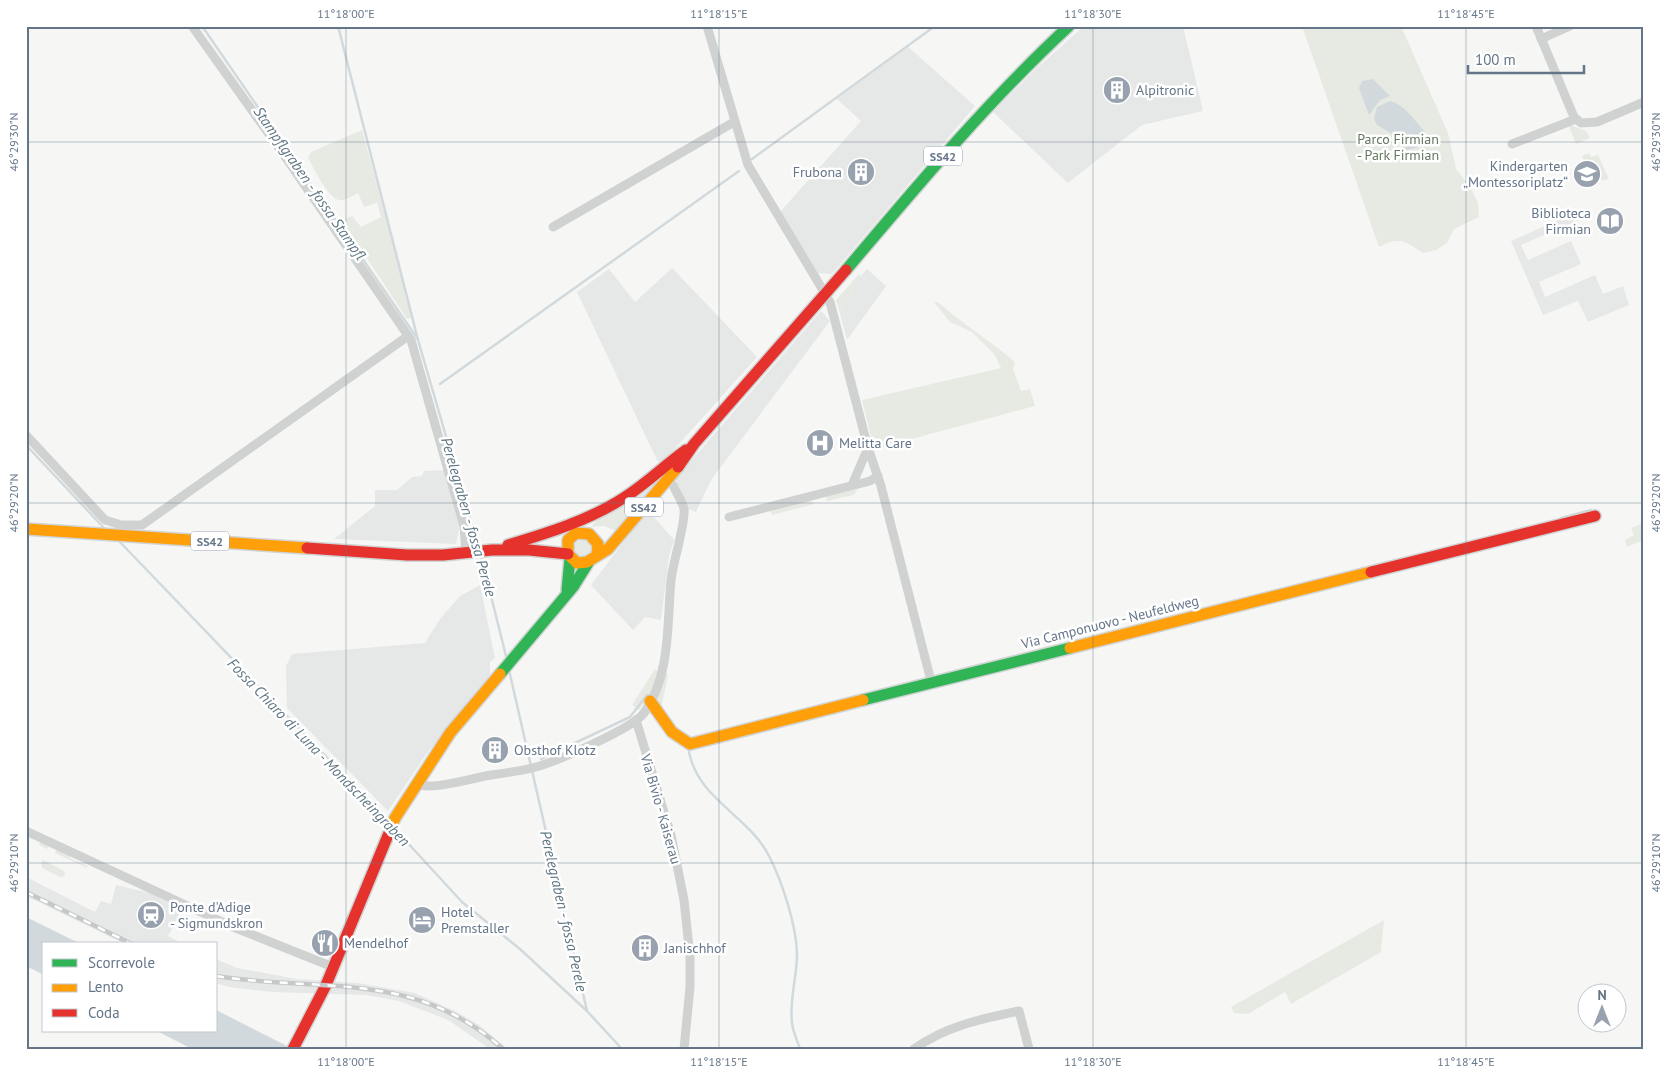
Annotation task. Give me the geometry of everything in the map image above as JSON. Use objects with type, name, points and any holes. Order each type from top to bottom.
[{"type":"main road","name":"SS42","points":[[494,549],[546,550],[569,556],[577,563],[592,559],[608,549],[671,478],[694,444],[826,294],[935,165],[1022,69],[1069,26]]},
{"type":"main road","name":"SS42","points":[[26,529],[407,555],[470,553],[537,541],[568,540],[576,533],[583,532],[607,508],[645,482],[694,444]]},
{"type":"main road","name":"SS42","points":[[494,549],[544,534],[607,508]]},
{"type":"main road","name":"Via Camponuovo - Neufeldweg","points":[[650,702],[674,734],[682,742],[690,744],[930,679],[1595,516]]},
{"type":"main road","points":[[293,1049],[333,967],[394,818],[450,733],[564,598],[592,559],[597,541],[589,534],[583,532]]},
{"type":"main road","points":[[564,598],[569,580],[568,540]]},
{"type":"street","points":[[192,26],[286,158],[408,336],[464,526],[470,553]]},
{"type":"street","points":[[707,26],[748,164],[826,294],[838,330],[868,448],[878,476],[930,679]]},
{"type":"street","points":[[1536,26],[1576,119],[1580,123],[1597,122],[1644,102]]},
{"type":"street","points":[[1541,39],[1570,26]]},
{"type":"street","points":[[1512,144],[1576,119]]},
{"type":"street","points":[[553,227],[734,122]]},
{"type":"street","points":[[26,435],[105,520],[121,525],[142,525],[408,336]]},
{"type":"street","points":[[852,485],[868,448]]},
{"type":"street","points":[[729,516],[870,482],[878,476]]},
{"type":"street","points":[[416,784],[422,787],[439,785],[529,768],[601,739],[644,714],[665,657],[671,578],[684,517],[682,504],[673,485]]},
{"type":"street","name":"Via Bivio - Kaiserau","points":[[636,720],[671,835],[684,900],[690,957],[690,987],[684,1049]]},
{"type":"street","points":[[26,831],[232,927],[333,967]]},
{"type":"street","points":[[914,1049],[934,1034],[967,1022],[1019,1011],[1029,1049]]},
{"type":"shaded area","name":"Alpitronic","points":[[1084,26],[1183,26],[1203,111],[1142,125],[1068,183],[993,112],[1037,68]]},
{"type":"shaded area","points":[[908,47],[975,106],[832,274],[818,273],[780,212],[861,121],[837,99]]},
{"type":"shaded area","points":[[1373,79],[1390,96],[1380,100],[1369,115],[1359,88],[1362,81]]},
{"type":"shaded area","points":[[1390,101],[1405,109],[1425,132],[1425,139],[1416,148],[1407,150],[1392,134],[1377,125],[1374,119],[1377,107]]},
{"type":"shaded area","points":[[1586,208],[1590,215],[1521,245],[1528,260],[1571,241],[1581,264],[1539,282],[1545,297],[1595,275],[1603,294],[1623,286],[1629,305],[1588,322],[1578,301],[1543,315],[1511,241]]},
{"type":"shaded area","points":[[672,268],[757,357],[661,464],[657,460],[577,292],[609,269],[635,302]]},
{"type":"shaded area","points":[[867,269],[886,286],[847,340],[839,310],[854,292],[853,285]]},
{"type":"shaded area","points":[[821,311],[830,321],[711,480],[696,512],[688,509],[677,485],[676,478]]},
{"type":"shaded area","points":[[445,470],[460,524],[456,544],[334,539],[375,506],[375,490],[397,490],[412,477],[422,476],[424,471]]},
{"type":"shaded area","points":[[648,510],[674,540],[669,556],[661,620],[645,617],[633,630],[591,585]]},
{"type":"shaded area","points":[[480,585],[495,658],[490,662],[490,675],[425,756],[388,811],[287,708],[286,666],[292,654],[425,643],[440,619],[460,596]]},
{"type":"shaded area","points":[[26,877],[95,912],[101,901],[111,904],[116,885],[150,893],[182,909],[168,936],[179,942],[121,942],[26,896]]},
{"type":"shaded area","points":[[26,917],[77,942],[42,942],[42,974],[26,966]]},
{"type":"shaded area","points":[[218,960],[237,968],[297,979],[358,983],[415,993],[457,1012],[479,1025],[508,1049],[490,1049],[448,1020],[399,1001],[367,995],[272,992],[229,987],[218,984]]},
{"type":"shaded area","points":[[218,1011],[293,1049],[192,1049],[159,1032],[218,1032]]},
{"type":"green space","name":"Parco Firmian - Park Firmian","points":[[1302,26],[1401,26],[1448,133],[1456,169],[1471,188],[1478,203],[1479,217],[1454,229],[1447,243],[1436,250],[1423,253],[1402,241],[1392,242],[1379,247]]},
{"type":"green space","points":[[1568,124],[1586,131],[1590,138],[1576,144]]},
{"type":"green space","points":[[362,130],[413,317],[407,319],[342,220],[352,216],[361,227],[381,217],[377,203],[364,207],[358,193],[344,200],[334,198],[317,175],[308,158],[311,152]]},
{"type":"green space","points":[[1589,153],[1591,157],[1598,155],[1609,179],[1602,181],[1593,160],[1584,161],[1582,156]]},
{"type":"green space","points":[[859,274],[861,276],[853,285],[854,292],[839,310],[836,300]]},
{"type":"green space","points":[[934,302],[938,302],[1015,362],[1013,369],[1021,391],[1030,389],[1035,406],[874,449],[862,400],[1001,368],[995,355],[972,332],[950,322]]},
{"type":"green space","points":[[652,485],[654,487],[616,531],[604,526],[591,527],[595,522]]},
{"type":"green space","points":[[858,489],[854,495],[827,501],[826,496]]},
{"type":"green space","points":[[811,500],[814,504],[772,515],[771,510]]},
{"type":"green space","points":[[1644,523],[1644,540],[1627,547],[1625,540],[1634,535],[1631,528]]},
{"type":"green space","points":[[585,540],[591,546],[590,552],[583,557],[575,554],[573,545],[577,541]]},
{"type":"green space","points":[[655,669],[659,673],[649,700],[646,700],[639,710],[632,705]]},
{"type":"green space","points":[[666,671],[668,676],[661,708],[656,700]]},
{"type":"green space","points":[[40,842],[72,853],[70,858],[88,866],[87,868],[55,853],[56,850],[49,847],[47,849],[39,845]]},
{"type":"green space","points":[[43,860],[64,871],[65,876],[60,877],[42,868],[41,863]]},
{"type":"green space","points":[[1384,920],[1381,952],[1291,1004],[1285,992],[1248,1014],[1234,1013],[1231,1007]]},
{"type":"waterway","name":"Stampflgraben - fossa Stampfl","points":[[202,26],[417,338]]},
{"type":"waterway","name":"Perelegraben - fossa Perele","points":[[338,26],[418,340],[478,546]]},
{"type":"waterway","points":[[752,159],[935,26]]},
{"type":"waterway","points":[[440,384],[739,171]]},
{"type":"waterway","name":"Fossa Chiaro di Luna - Mondscheingraben","points":[[26,445],[104,528]]},
{"type":"waterway","points":[[1561,518],[1591,510]]},
{"type":"waterway","name":"Fossa Chiaro di Luna - Mondscheingraben","points":[[119,541],[389,822]]},
{"type":"waterway","name":"Perelegraben - fossa Perele","points":[[481,556],[507,660]]},
{"type":"waterway","name":"Perelegraben - fossa Perele","points":[[509,670],[587,1011]]},
{"type":"waterway","points":[[541,759],[630,717],[647,695]]},
{"type":"waterway","points":[[689,752],[694,768],[702,782],[760,842],[779,878],[792,918],[796,944],[797,963],[791,1015],[793,1030],[800,1049]]},
{"type":"waterway","name":"Fossa Chiaro di Luna - Mondscheingraben","points":[[394,828],[462,902],[520,949],[587,1011],[622,1049]]},
{"type":"railway","points":[[26,892],[128,942]]},
{"type":"railway","points":[[218,976],[255,981],[330,985],[401,995],[436,1006],[469,1024],[503,1049]]},
{"type":"traffic: fast","points":[[846,270],[982,114],[1069,26]]},
{"type":"traffic: fast","points":[[567,590],[570,558]]},
{"type":"traffic: fast","points":[[500,674],[573,587],[588,563]]},
{"type":"traffic: fast","points":[[863,700],[1070,648]]},
{"type":"traffic: slow","points":[[597,555],[598,544],[589,534],[576,533],[568,540],[568,554],[577,563],[587,562],[608,549],[678,467]]},
{"type":"traffic: slow","points":[[26,529],[307,548]]},
{"type":"traffic: slow","points":[[1070,648],[1371,572]]},
{"type":"traffic: slow","points":[[391,828],[395,818],[450,733],[500,674]]},
{"type":"traffic: slow","points":[[650,701],[672,732],[690,744],[863,700]]},
{"type":"traffic: jam","points":[[678,467],[694,444],[846,270]]},
{"type":"traffic: jam","points":[[508,545],[538,536],[598,513],[641,486],[686,450]]},
{"type":"traffic: jam","points":[[1371,572],[1595,516]]},
{"type":"traffic: jam","points":[[307,548],[407,555],[443,555],[492,550],[529,550],[568,554]]},
{"type":"traffic: jam","points":[[293,1049],[326,985],[391,828]]},
{"type":"place","name":"Alpitronic","points":[[1117,90]]},
{"type":"place","name":"Frubona","points":[[861,172]]},
{"type":"place","name":"Kindergarten „Montessoriplatz“","points":[[1587,174]]},
{"type":"place","name":"Biblioteca Firmian","points":[[1610,221]]},
{"type":"place","name":"Melitta Care","points":[[820,443]]},
{"type":"place","name":"Obsthof Klotz","points":[[495,750]]},
{"type":"place","name":"Ponte d'Adige - Sigmundskron","points":[[151,915]]},
{"type":"place","name":"Hotel Premstaller","points":[[422,920]]},
{"type":"place","name":"Mendelhof","points":[[325,943]]},
{"type":"place","name":"Janischhof","points":[[645,948]]}]
